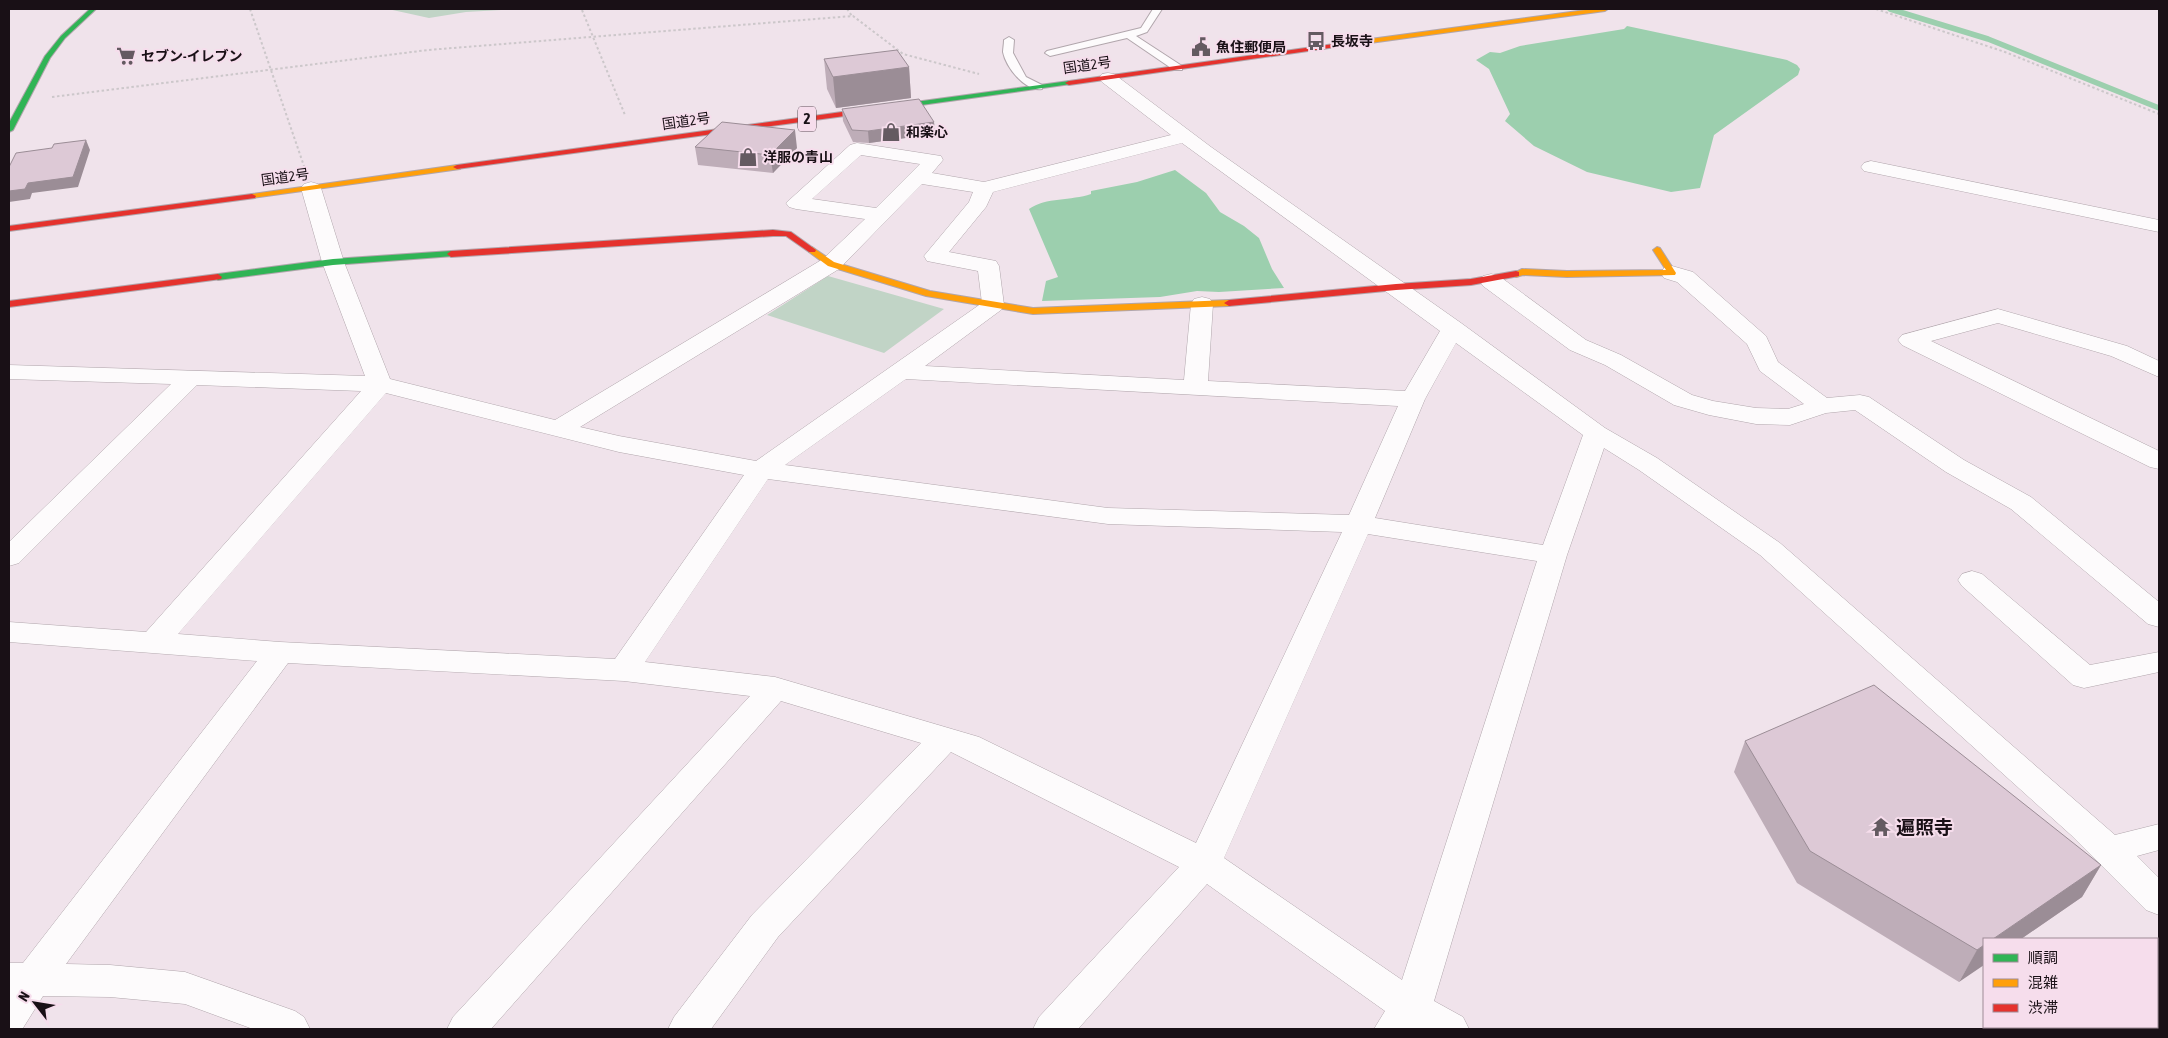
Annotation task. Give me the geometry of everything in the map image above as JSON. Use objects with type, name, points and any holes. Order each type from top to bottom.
[{"type":"main road","points":[[9,130],[40,68],[72,28],[93,9]]},
{"type":"main road","name":"国道2号","points":[[9,229],[1605,9]]},
{"type":"main road","points":[[9,304],[333,262],[772,233],[788,234],[831,264],[929,294],[1033,311],[1267,301],[1396,287],[1491,281],[1522,272],[1567,274],[1672,273]]},
{"type":"main road","points":[[1657,250],[1672,273]]},
{"type":"street","points":[[1108,78],[1186,137],[1596,433],[1648,464],[1770,549],[2076,820],[2159,900]]},
{"type":"street","points":[[918,177],[984,188],[1186,137]]},
{"type":"street","points":[[558,429],[831,264],[882,215],[934,160],[857,149],[796,203],[882,215]]},
{"type":"street","points":[[1871,167],[2159,226]]},
{"type":"street","points":[[311,188],[333,262],[380,384]]},
{"type":"street","points":[[624,670],[761,470],[993,305],[988,266],[935,256],[979,203],[984,188]]},
{"type":"street","points":[[1672,273],[1685,278],[1758,341],[1768,366],[1822,406]]},
{"type":"street","points":[[1491,281],[1578,345],[1613,360],[1683,400],[1708,408],[1756,416],[1790,417],[1822,406],[1860,402],[1955,466],[2021,503],[2159,617]]},
{"type":"street","points":[[1195,388],[1202,304]]},
{"type":"street","points":[[2159,370],[2118,352],[1998,316],[1910,340],[2159,461]]},
{"type":"street","points":[[1053,1029],[1204,863],[1359,524],[1413,398],[1453,328]]},
{"type":"street","points":[[9,372],[380,384],[619,444],[761,470],[1108,516],[1359,524],[1553,555]]},
{"type":"street","points":[[901,372],[1413,398]]},
{"type":"street","points":[[9,556],[45,523],[190,379]]},
{"type":"street","points":[[155,642],[380,384]]},
{"type":"street","points":[[1403,1018],[1553,555],[1596,433]]},
{"type":"street","points":[[1972,580],[2084,677],[2159,662]]},
{"type":"street","points":[[9,632],[280,652],[624,670],[775,688],[967,745],[1204,863],[1403,1018],[1449,1029]]},
{"type":"street","points":[[9,1016],[21,979],[280,652]]},
{"type":"street","points":[[467,1029],[775,688]]},
{"type":"street","points":[[688,1029],[765,926],[946,738]]},
{"type":"street","points":[[2107,851],[2159,837]]},
{"type":"street","points":[[21,979],[110,981],[185,988],[233,1004],[290,1029]]},
{"type":"lane","points":[[1050,53],[1144,30],[1157,9]]},
{"type":"lane","points":[[1129,35],[1178,68]]},
{"type":"lane","points":[[1009,40],[1008,53],[1022,79],[1038,87]]},
{"type":"path","points":[[250,9],[311,188]]},
{"type":"path","points":[[847,9],[853,16],[903,54],[989,77],[1022,79]]},
{"type":"path","points":[[1876,9],[2005,52],[2159,114]]},
{"type":"path","points":[[582,10],[625,115]]},
{"type":"path","points":[[24,100],[271,71],[428,50],[853,16]]},
{"type":"shaded area","points":[[388,9],[520,9],[466,12],[429,18]]},
{"type":"shaded area","points":[[1627,26],[1787,60],[1797,65],[1800,69],[1798,75],[1714,135],[1700,188],[1671,192],[1587,172],[1534,146],[1505,121],[1510,114],[1489,69],[1476,60],[1490,52],[1500,53],[1520,46],[1624,29]]},
{"type":"shaded area","points":[[1175,170],[1206,193],[1220,212],[1244,226],[1259,238],[1272,269],[1284,288],[1219,292],[1197,291],[1160,297],[1042,301],[1046,281],[1058,277],[1029,209],[1043,203],[1091,194],[1091,191],[1137,182]]},
{"type":"shaded area","points":[[828,276],[944,309],[884,353],[767,315]]},
{"type":"building","points":[[897,50],[909,67],[833,77],[824,59]]},
{"type":"building","points":[[919,99],[934,122],[868,131],[852,130],[842,109]]},
{"type":"building","points":[[722,122],[795,130],[770,155],[695,147]]},
{"type":"building","points":[[86,140],[73,177],[28,183],[25,189],[9,191],[9,167],[16,153],[52,148],[54,144]]},
{"type":"building","name":"遍照寺","points":[[1874,685],[2101,865],[1994,938],[1983,938],[1983,946],[1977,950],[1810,851],[1745,741]]},
{"type":"building","points":[[2158,1016],[2159,1029],[2155,1029],[2154,1028],[2158,1028]]},
{"type":"waterway","points":[[1890,9],[1988,39],[2159,108]]},
{"type":"traffic: fast","points":[[9,130],[47,57],[63,37],[93,9]]},
{"type":"traffic: fast","points":[[871,110],[1069,83]]},
{"type":"traffic: fast","points":[[218,277],[333,262],[451,254]]},
{"type":"traffic: slow","points":[[1348,44],[1605,9]]},
{"type":"traffic: slow","points":[[252,196],[457,167]]},
{"type":"traffic: slow","points":[[812,250],[831,264],[929,294],[1033,311],[1229,303]]},
{"type":"traffic: slow","points":[[1516,274],[1522,272],[1567,274],[1672,273],[1657,250]]},
{"type":"traffic: jam","points":[[1069,83],[1348,44]]},
{"type":"traffic: jam","points":[[457,167],[871,110]]},
{"type":"traffic: jam","points":[[9,229],[252,196]]},
{"type":"traffic: jam","points":[[451,254],[773,233],[788,234],[812,250]]},
{"type":"traffic: jam","points":[[1229,303],[1396,287],[1471,282],[1516,274]]},
{"type":"traffic: jam","points":[[9,304],[218,277]]},
{"type":"place","name":"長坂寺","points":[[1316,41]]},
{"type":"place","name":"魚住郵便局","points":[[1201,47]]},
{"type":"place","name":"セブン-イレブン","points":[[126,56]]},
{"type":"place","name":"和楽心","points":[[891,132]]},
{"type":"place","name":"洋服の青山","points":[[748,157]]},
{"type":"place","name":"遍照寺","points":[[1881,827]]}]
